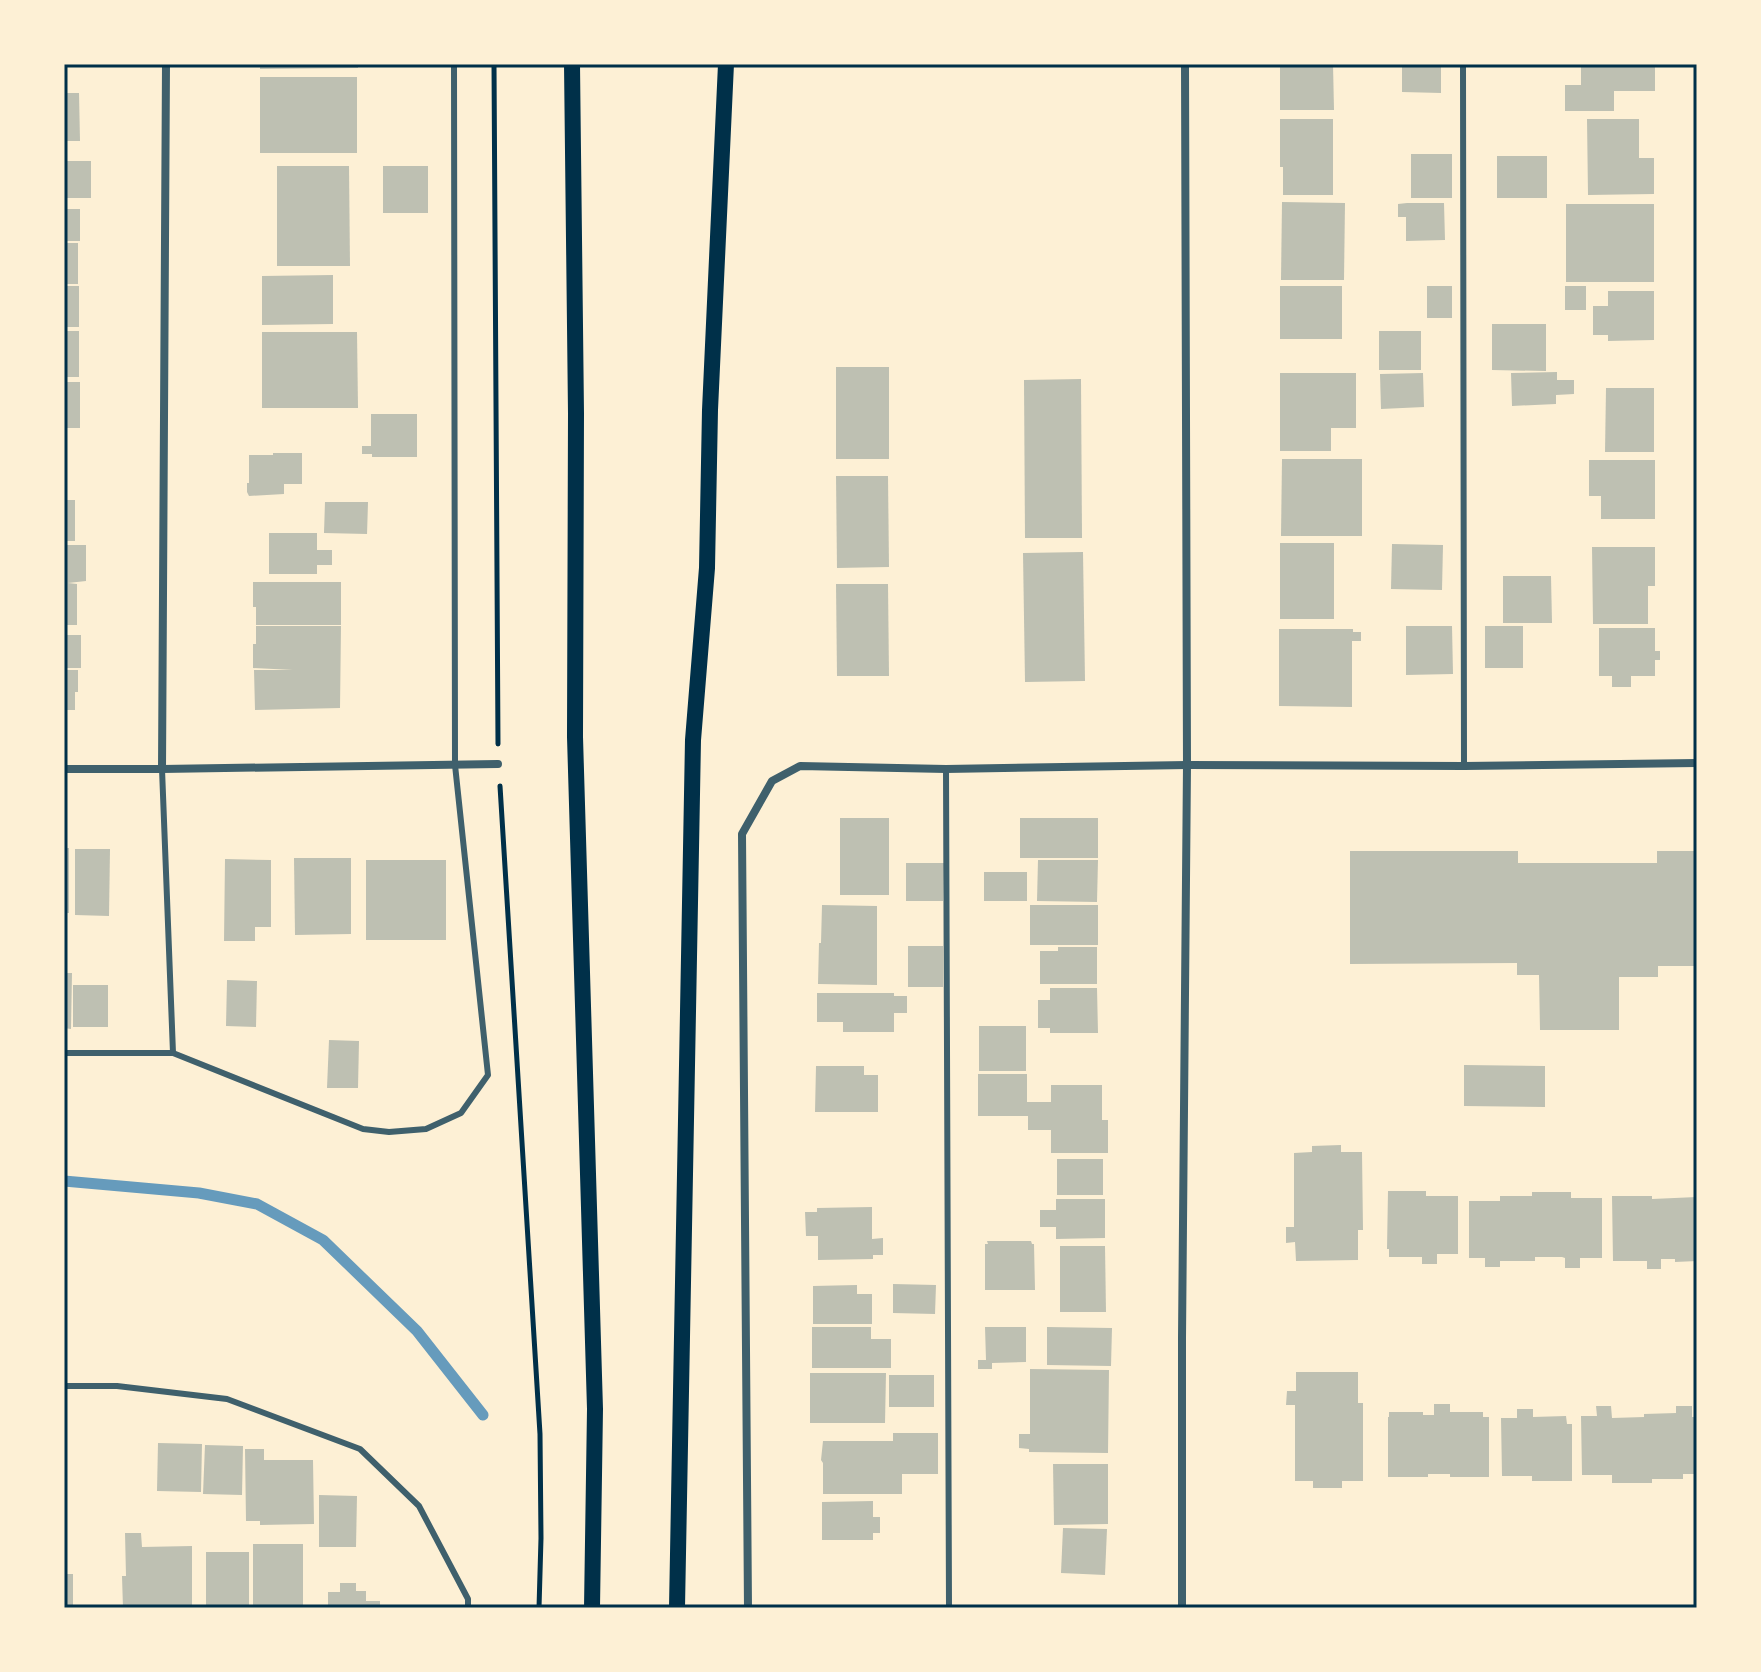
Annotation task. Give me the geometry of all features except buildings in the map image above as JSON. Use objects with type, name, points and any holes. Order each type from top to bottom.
[{"type":"main road","points":[[572,64],[576,413],[575,737],[595,1409],[592,1608]]},
{"type":"main road","points":[[677,1608],[693,740],[707,568],[710,410],[726,64]]},
{"type":"street","points":[[162,769],[166,64]]},
{"type":"street","points":[[1182,1608],[1187,765],[1185,64]]},
{"type":"street","points":[[748,1608],[742,834],[772,781],[800,766],[946,769],[1697,763]]},
{"type":"street","points":[[64,769],[498,764]]},
{"type":"lane","points":[[64,1053],[173,1053],[363,1129],[389,1132],[426,1129],[461,1113],[488,1075],[455,765],[454,64]]},
{"type":"lane","points":[[1463,64],[1464,766]]},
{"type":"lane","points":[[162,769],[173,1053]]},
{"type":"lane","points":[[946,769],[949,1608]]},
{"type":"lane","points":[[64,1386],[117,1386],[227,1399],[360,1449],[419,1506],[468,1599],[468,1608]]},
{"type":"path","points":[[494,64],[498,764],[540,1434],[539,1608]]},
{"type":"waterway","points":[[64,1181],[199,1193],[257,1204],[323,1240],[417,1331],[483,1415]]}]
